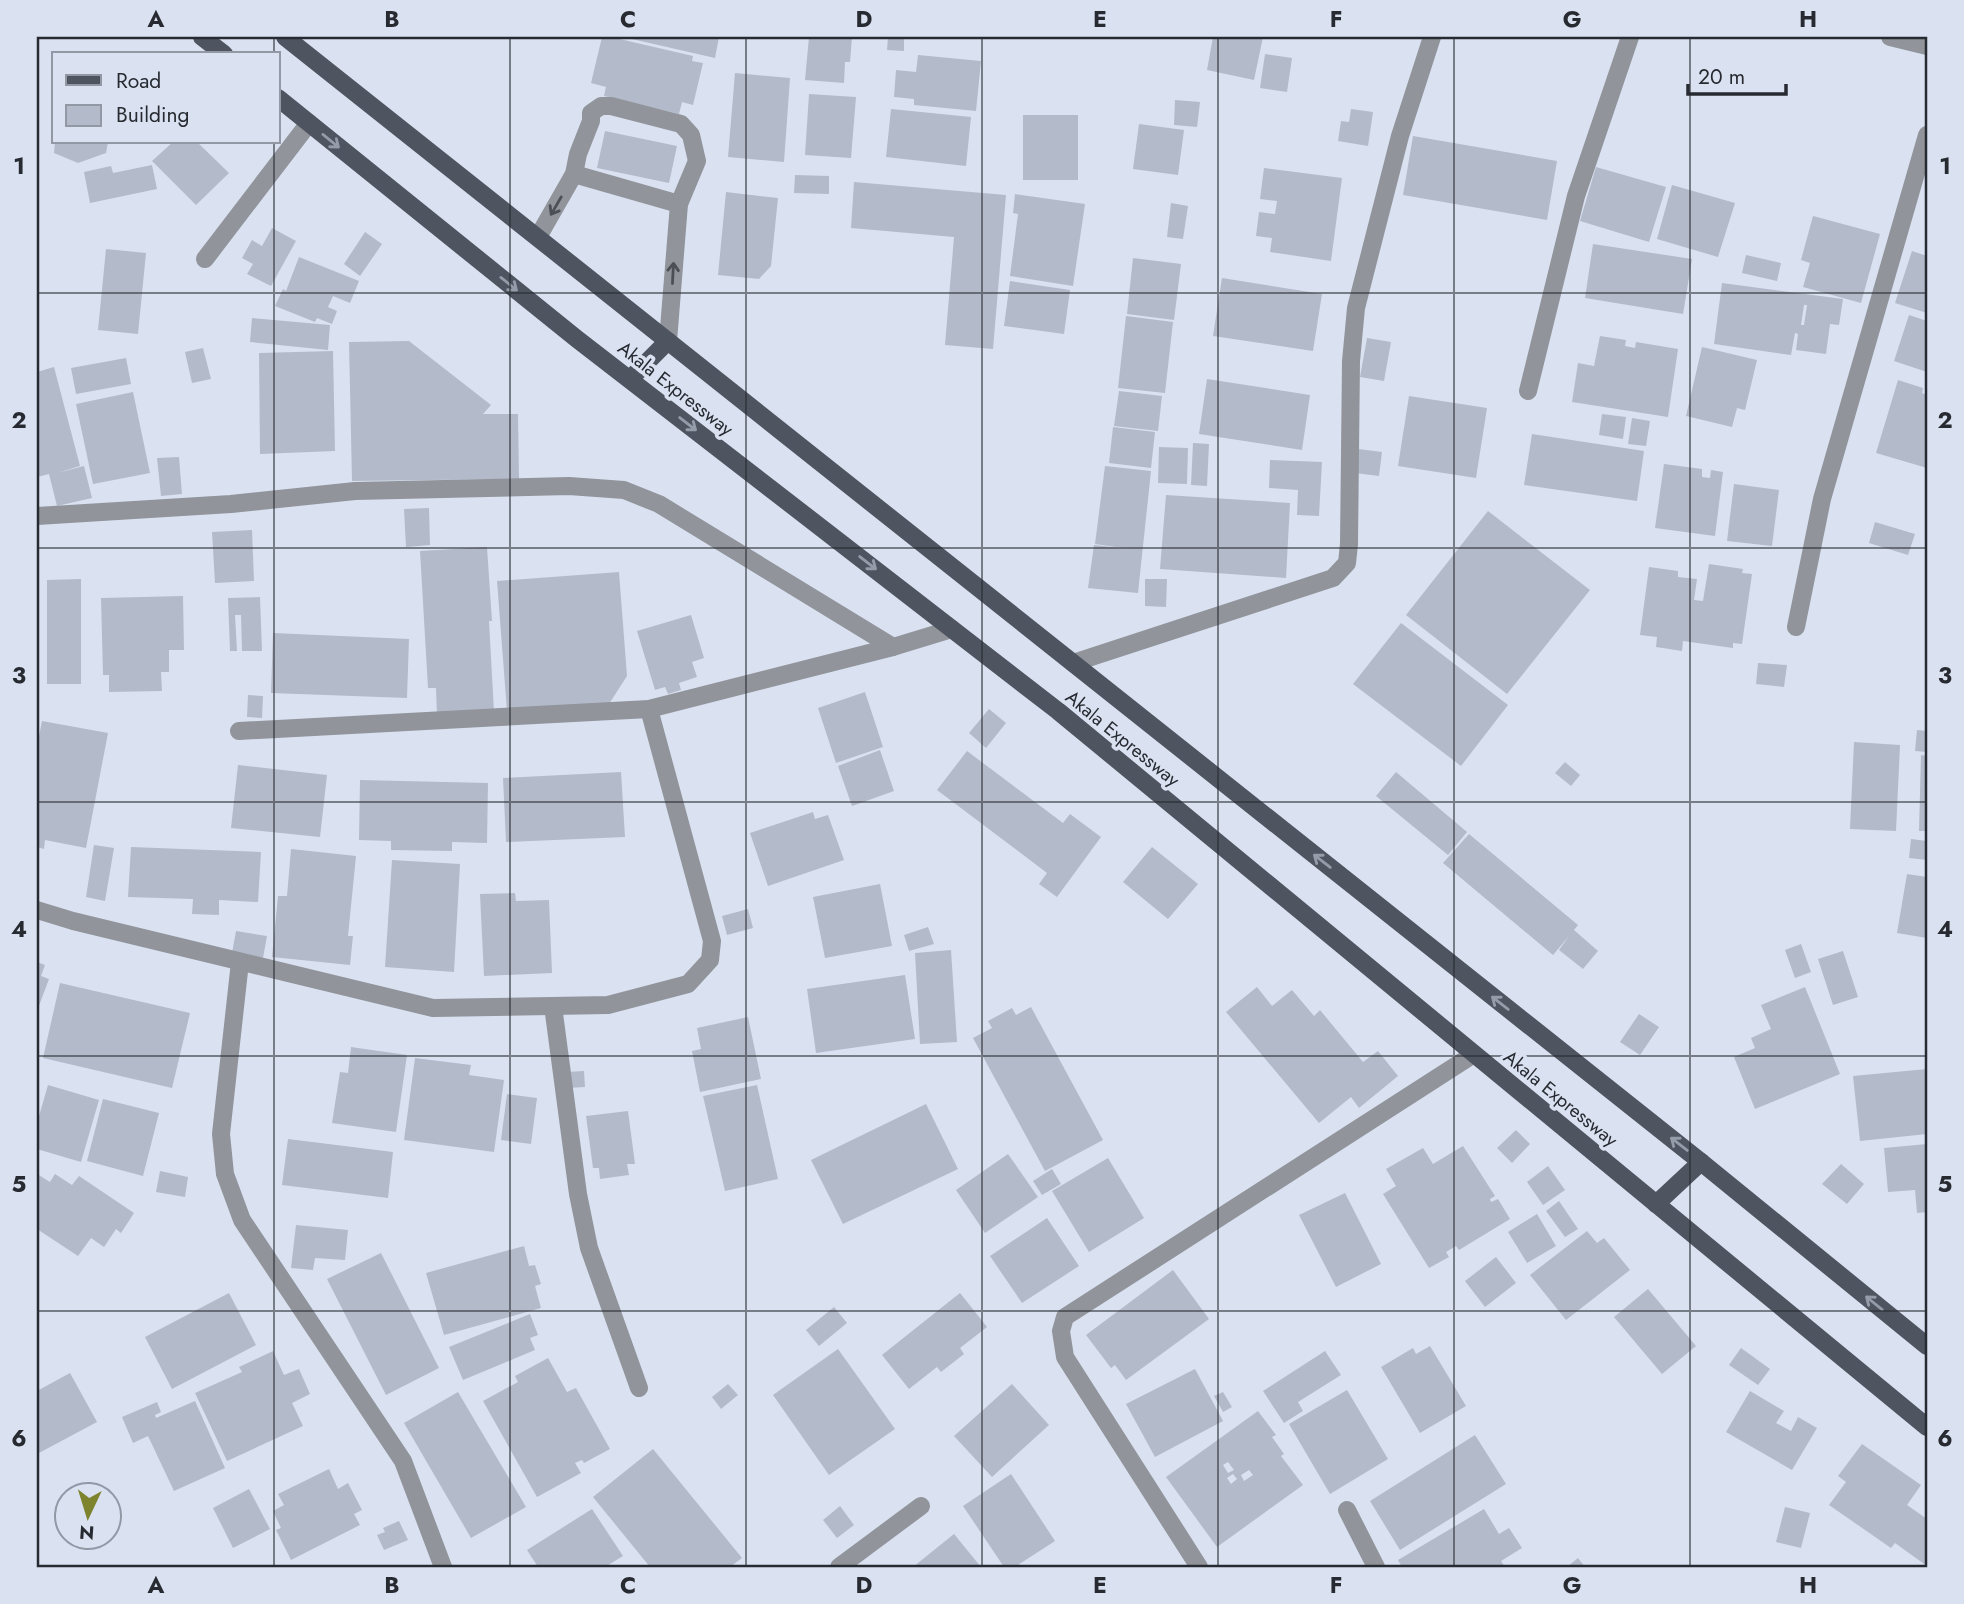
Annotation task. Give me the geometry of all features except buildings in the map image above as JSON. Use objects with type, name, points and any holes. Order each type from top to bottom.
[{"type":"main road","points":[[202,37],[221,52]]},
{"type":"main road","name":"Akala Expressway","points":[[285,37],[1701,1162],[1927,1346]]},
{"type":"main road","name":"Akala Expressway","points":[[280,100],[630,379],[1058,711],[1927,1427]]},
{"type":"main road","points":[[630,379],[668,341]]},
{"type":"main road","points":[[1656,1204],[1701,1162]]},
{"type":"street","points":[[1073,663],[1333,578],[1347,563],[1351,361],[1356,308],[1400,135],[1432,37]]},
{"type":"street","points":[[1528,391],[1576,196],[1630,37]]},
{"type":"street","points":[[1890,37],[1927,46]]},
{"type":"street","points":[[538,237],[574,174],[578,154],[591,121],[591,113],[601,106],[681,124],[691,135],[697,161],[678,204],[668,341]]},
{"type":"street","points":[[205,259],[309,123]]},
{"type":"street","points":[[1796,627],[1822,499],[1927,135]]},
{"type":"street","points":[[574,174],[678,204]]},
{"type":"street","points":[[37,516],[231,504],[355,491],[569,486],[624,490],[659,504],[893,647]]},
{"type":"street","points":[[239,731],[649,709],[893,647],[952,629]]},
{"type":"street","points":[[37,910],[433,1008],[608,1005],[688,984],[710,960],[712,941],[649,709]]},
{"type":"street","points":[[240,961],[221,1134],[225,1174],[243,1220],[403,1461],[443,1567]]},
{"type":"street","points":[[553,1006],[578,1194],[589,1248],[639,1388]]},
{"type":"street","points":[[1199,1567],[1065,1357],[1061,1331],[1065,1317],[1474,1054]]},
{"type":"street","points":[[839,1567],[921,1506]]},
{"type":"street","points":[[1347,1510],[1376,1567]]}]
